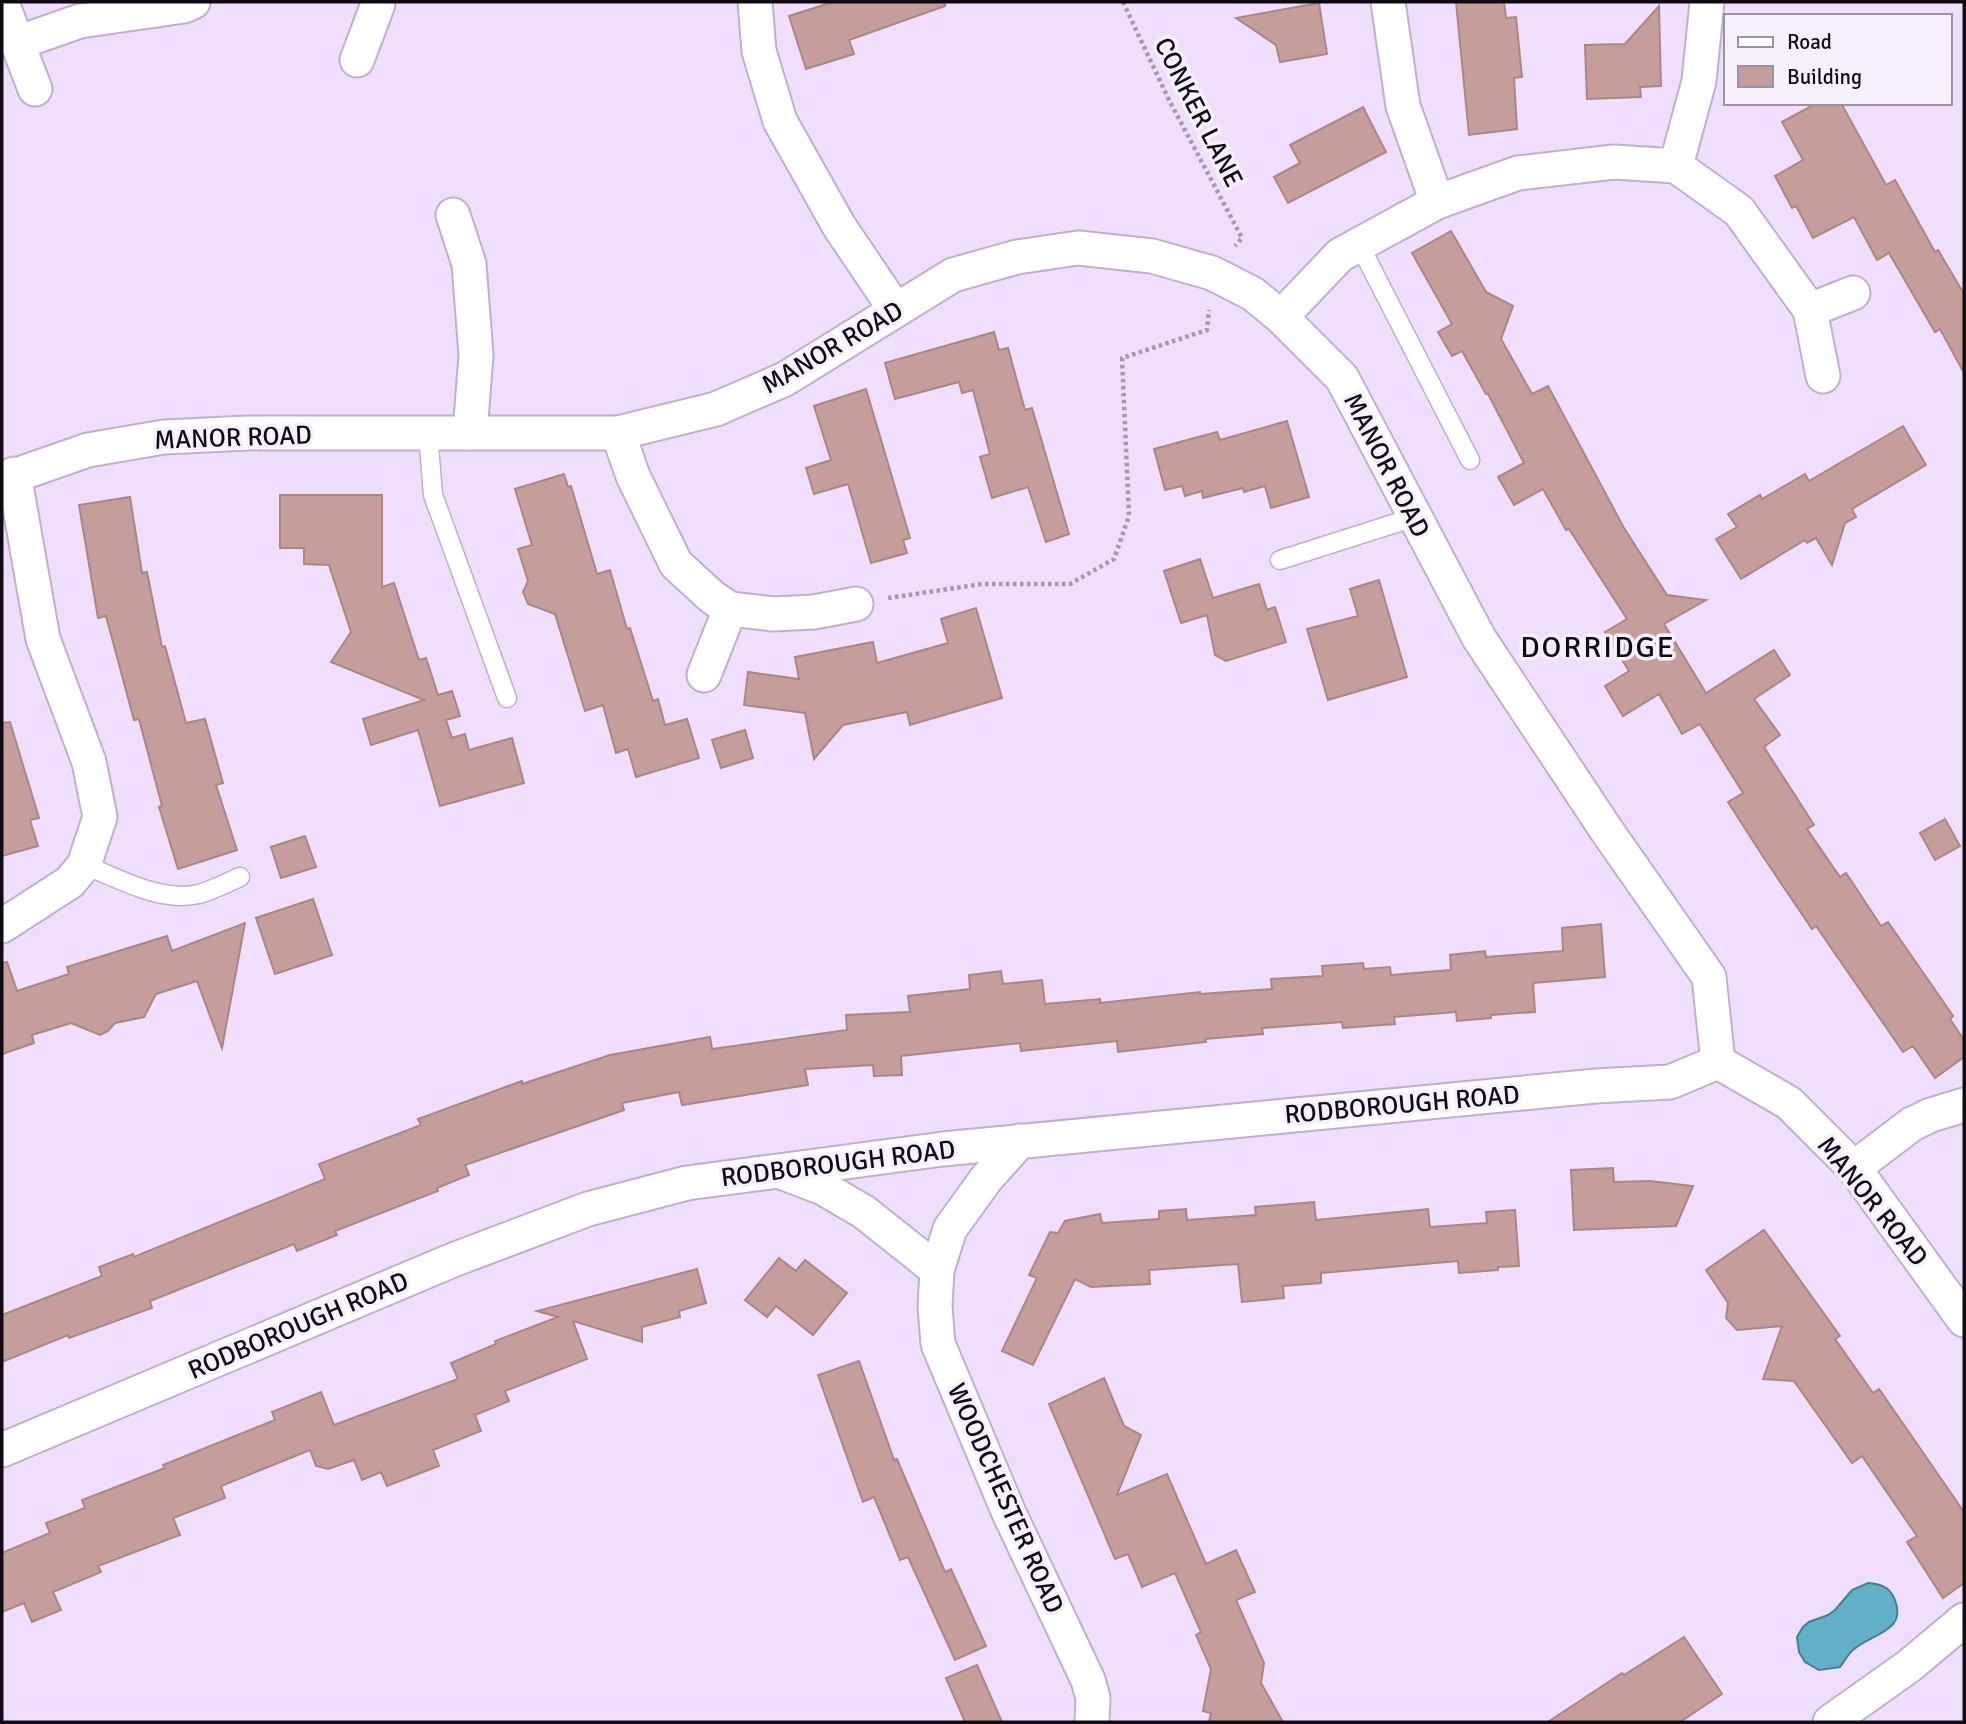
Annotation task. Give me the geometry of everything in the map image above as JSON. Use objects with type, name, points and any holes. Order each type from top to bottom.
[{"type":"street","points":[[17,43],[80,21],[184,6],[193,2]]},
{"type":"street","points":[[755,2],[759,51],[780,121],[839,226],[895,309]]},
{"type":"street","points":[[1388,2],[1403,106],[1437,202]]},
{"type":"street","points":[[1676,166],[1712,83],[1707,2]]},
{"type":"street","points":[[2,3],[35,89]]},
{"type":"street","points":[[357,60],[380,3]]},
{"type":"street","points":[[1282,317],[1340,255],[1437,202],[1518,173],[1614,162],[1676,166],[1739,211],[1810,310],[1823,376]]},
{"type":"street","points":[[453,215],[469,264],[476,355],[470,433]]},
{"type":"street","name":"MANOR ROAD","points":[[8,477],[88,450],[164,437],[248,433],[618,433],[716,409],[785,379],[953,275],[1017,257],[1078,248],[1152,256],[1212,273],[1253,294],[1282,317],[1342,378],[1479,638],[1607,831],[1709,977],[1718,1062],[1789,1103],[1854,1168],[1964,1320]]},
{"type":"street","points":[[1810,310],[1853,293]]},
{"type":"street","points":[[618,433],[633,476],[676,564],[712,597],[730,609],[787,613],[814,612],[856,604]]},
{"type":"street","points":[[2,926],[70,882],[84,865],[100,817],[89,762],[43,639],[8,477]]},
{"type":"street","points":[[704,675],[730,609]]},
{"type":"street","name":"RODBOROUGH ROAD","points":[[2,1450],[453,1260],[588,1209],[687,1183],[1020,1141],[1128,1133],[1597,1086],[1670,1082],[1718,1062]]},
{"type":"street","points":[[1854,1168],[1912,1124],[1964,1105]]},
{"type":"street","name":"WOODCHESTER ROAD","points":[[1020,1141],[986,1179],[950,1229],[937,1270],[934,1306],[938,1343],[1009,1513],[1088,1680],[1093,1698],[1092,1722]]},
{"type":"street","points":[[777,1170],[823,1188],[864,1212],[937,1270]]},
{"type":"street","points":[[1830,1722],[1909,1666],[1964,1620]]},
{"type":"lane","points":[[1359,244],[1470,460]]},
{"type":"lane","points":[[428,433],[433,495],[507,698]]},
{"type":"lane","points":[[1280,561],[1415,517]]},
{"type":"lane","points":[[84,865],[146,889],[177,895],[198,894],[240,877]]},
{"type":"path","name":"CONKER LANE","points":[[1123,2],[1168,99],[1242,238]]},
{"type":"path","points":[[856,604],[982,584],[1070,584],[1114,559],[1129,516],[1122,358],[1207,330],[1212,273]]},
{"type":"water","points":[[1868,1583],[1883,1586],[1892,1594],[1897,1609],[1892,1625],[1853,1650],[1840,1667],[1819,1670],[1805,1662],[1799,1652],[1797,1637],[1803,1627],[1828,1615],[1852,1590]]},
{"type":"building","points":[[833,2],[945,2],[945,6],[849,40],[854,54],[806,69],[789,16]]},
{"type":"building","points":[[1456,2],[1504,2],[1506,18],[1516,17],[1522,77],[1514,78],[1517,129],[1469,135]]},
{"type":"building","points":[[1319,3],[1327,54],[1280,62],[1276,45],[1236,18]]},
{"type":"building","points":[[1659,6],[1661,86],[1640,87],[1641,97],[1587,99],[1585,45],[1625,44]]},
{"type":"building","points":[[1813,105],[1842,105],[1886,185],[1895,180],[1935,252],[1938,250],[1964,294],[1964,373],[1940,329],[1935,332],[1889,253],[1877,260],[1854,217],[1813,238],[1796,206],[1792,208],[1775,176],[1803,160],[1782,122]]},
{"type":"building","points":[[1363,107],[1386,152],[1288,203],[1274,177],[1300,163],[1290,145]]},
{"type":"building","points":[[1451,231],[1486,292],[1513,306],[1501,339],[1532,394],[1548,386],[1624,528],[1667,595],[1706,600],[1664,624],[1706,693],[1774,650],[1790,675],[1754,699],[1780,735],[1764,747],[1814,825],[1807,829],[1840,877],[1846,873],[1881,926],[1888,922],[1953,1016],[1950,1019],[1964,1040],[1964,1057],[1935,1078],[1913,1046],[1903,1052],[1816,926],[1812,929],[1762,855],[1728,802],[1743,793],[1700,724],[1682,734],[1659,694],[1623,716],[1605,686],[1629,671],[1605,632],[1627,619],[1569,529],[1566,530],[1543,489],[1514,505],[1498,477],[1524,463],[1462,351],[1452,356],[1438,332],[1452,324],[1412,253]]},
{"type":"building","points":[[994,332],[999,350],[1008,348],[1025,410],[1032,408],[1069,534],[1046,542],[1028,487],[992,498],[980,457],[990,454],[973,390],[962,393],[959,382],[895,399],[885,363]]},
{"type":"building","points":[[866,389],[910,538],[903,540],[907,553],[871,563],[848,484],[814,494],[806,468],[831,460],[814,406]]},
{"type":"building","points":[[1287,421],[1309,497],[1271,508],[1265,486],[1244,492],[1243,488],[1203,498],[1202,491],[1185,496],[1182,486],[1165,490],[1154,449],[1217,432],[1220,440]]},
{"type":"building","points":[[1903,426],[1926,465],[1852,509],[1856,517],[1845,523],[1832,565],[1816,538],[1807,543],[1805,540],[1741,579],[1716,539],[1737,527],[1728,514],[1760,495],[1762,499],[1805,474],[1809,481]]},
{"type":"building","points":[[564,474],[568,487],[571,486],[597,574],[610,570],[627,629],[630,628],[653,701],[658,699],[665,725],[687,719],[699,758],[636,777],[628,749],[616,753],[603,705],[585,711],[555,614],[528,604],[523,592],[528,581],[518,549],[532,545],[515,489]]},
{"type":"building","points":[[280,495],[382,495],[382,587],[394,583],[419,660],[426,658],[438,695],[452,691],[460,716],[446,720],[452,738],[465,734],[469,750],[512,738],[524,783],[440,806],[418,730],[371,745],[363,719],[424,700],[331,662],[351,632],[329,565],[304,564],[304,548],[280,548]]},
{"type":"building","points":[[130,497],[142,573],[147,572],[162,647],[165,646],[186,723],[205,719],[223,783],[216,785],[237,850],[178,869],[159,807],[162,806],[139,719],[134,720],[106,616],[98,618],[79,505]]},
{"type":"building","points":[[1200,559],[1213,598],[1259,584],[1267,610],[1275,607],[1286,642],[1226,661],[1215,655],[1207,615],[1181,623],[1164,571]]},
{"type":"building","points":[[1379,580],[1407,677],[1328,700],[1307,629],[1358,616],[1350,589]]},
{"type":"building","points":[[976,608],[1002,698],[910,725],[907,712],[843,725],[814,759],[805,713],[744,705],[748,672],[799,679],[795,657],[873,642],[877,663],[948,643],[941,619]]},
{"type":"building","points":[[10,722],[39,818],[30,820],[38,846],[2,856],[2,723]]},
{"type":"building","points":[[745,730],[753,758],[721,768],[712,740]]},
{"type":"building","points":[[1945,819],[1960,846],[1935,860],[1920,833]]},
{"type":"building","points":[[305,836],[316,867],[281,878],[271,847]]},
{"type":"building","points":[[313,899],[332,955],[275,974],[256,918]]},
{"type":"building","points":[[245,923],[222,1048],[197,981],[156,994],[144,1017],[115,1023],[100,1035],[71,1023],[32,1035],[34,1043],[2,1054],[2,963],[7,962],[17,991],[69,974],[67,967],[167,936],[172,951]]},
{"type":"building","points":[[1601,924],[1605,977],[1533,983],[1535,1012],[1457,1021],[1456,1012],[1394,1017],[1395,1024],[1343,1028],[1342,1022],[1262,1028],[1263,1034],[1205,1039],[1206,1042],[1118,1052],[1117,1041],[1021,1051],[1020,1043],[901,1056],[902,1075],[874,1076],[873,1065],[805,1069],[808,1085],[682,1105],[679,1092],[622,1103],[624,1110],[465,1165],[469,1175],[437,1188],[438,1191],[335,1231],[337,1235],[297,1251],[294,1244],[150,1301],[152,1308],[69,1338],[68,1335],[2,1362],[2,1315],[102,1276],[99,1267],[133,1254],[134,1257],[325,1179],[319,1164],[421,1125],[418,1119],[522,1081],[522,1084],[610,1055],[710,1037],[712,1049],[847,1030],[846,1015],[910,1012],[908,996],[970,989],[969,975],[1001,971],[1003,984],[1042,980],[1045,1004],[1100,999],[1100,1003],[1200,992],[1272,989],[1271,979],[1323,976],[1322,966],[1363,963],[1364,969],[1390,967],[1391,975],[1451,970],[1450,955],[1485,951],[1486,957],[1563,951],[1562,928]]},
{"type":"building","points":[[1613,1168],[1614,1182],[1650,1181],[1693,1186],[1676,1226],[1574,1230],[1571,1170]]},
{"type":"building","points":[[1314,1202],[1316,1220],[1428,1209],[1430,1227],[1487,1223],[1486,1212],[1515,1210],[1519,1266],[1459,1273],[1458,1261],[1321,1273],[1321,1283],[1283,1286],[1284,1298],[1242,1302],[1238,1264],[1149,1270],[1150,1284],[1091,1287],[1075,1279],[1033,1365],[1002,1351],[1037,1278],[1029,1275],[1050,1232],[1058,1233],[1065,1221],[1100,1214],[1102,1223],[1159,1219],[1159,1211],[1186,1209],[1187,1220],[1256,1215],[1255,1207]]},
{"type":"building","points":[[1764,1230],[1840,1336],[1835,1339],[1873,1393],[1879,1389],[1964,1512],[1964,1583],[1943,1598],[1907,1542],[1917,1536],[1862,1456],[1852,1463],[1794,1381],[1763,1379],[1782,1326],[1737,1330],[1726,1318],[1728,1303],[1706,1270]]},
{"type":"building","points":[[779,1258],[796,1271],[805,1260],[847,1293],[813,1335],[776,1306],[767,1317],[745,1300]]},
{"type":"building","points":[[697,1269],[706,1303],[679,1311],[680,1317],[642,1327],[642,1342],[573,1321],[587,1359],[505,1391],[509,1401],[475,1415],[481,1431],[433,1450],[439,1466],[387,1486],[381,1472],[362,1480],[354,1460],[328,1469],[316,1466],[310,1450],[221,1486],[225,1498],[173,1518],[180,1535],[98,1566],[101,1572],[53,1592],[61,1610],[32,1622],[24,1603],[2,1612],[2,1553],[50,1533],[46,1523],[85,1508],[82,1500],[165,1468],[163,1465],[275,1420],[272,1412],[321,1392],[334,1425],[458,1379],[451,1363],[496,1344],[495,1341],[558,1317],[537,1311]]},
{"type":"building","points":[[859,1361],[894,1460],[897,1459],[945,1572],[951,1569],[986,1646],[955,1660],[908,1557],[900,1560],[874,1497],[863,1502],[818,1375]]},
{"type":"building","points":[[1104,1378],[1124,1426],[1141,1435],[1117,1495],[1167,1474],[1206,1564],[1236,1550],[1255,1592],[1236,1600],[1264,1663],[1261,1683],[1283,1722],[1209,1722],[1211,1713],[1203,1711],[1211,1669],[1196,1635],[1201,1632],[1175,1573],[1142,1587],[1128,1554],[1115,1559],[1049,1404]]},
{"type":"building","points":[[1684,1637],[1722,1694],[1680,1722],[1548,1722],[1622,1673],[1624,1675]]},
{"type":"building","points":[[977,1665],[1002,1722],[965,1722],[946,1678]]},
{"type":"district","name":"DORRIDGE","points":[[1598,647]]}]
